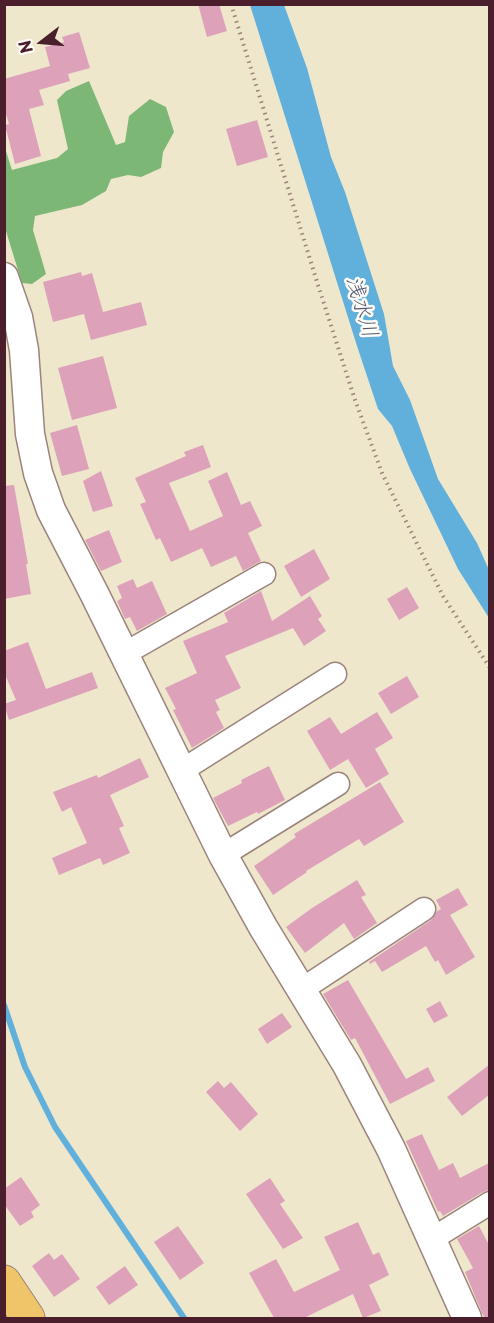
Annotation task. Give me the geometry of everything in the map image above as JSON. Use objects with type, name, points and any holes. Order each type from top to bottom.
[{"type":"highway","points":[[4,1282],[28,1318]]},
{"type":"street","points":[[4,277],[18,317],[24,350],[30,434],[51,510],[223,855],[347,1065],[391,1149],[467,1318]]},
{"type":"street","points":[[124,654],[264,573]]},
{"type":"street","points":[[181,771],[335,674]]},
{"type":"street","points":[[223,855],[338,784]]},
{"type":"street","points":[[301,990],[424,909]]},
{"type":"street","points":[[432,1239],[489,1203]]},
{"type":"path","points":[[231,4],[355,400],[382,473],[443,596],[489,668]]},
{"type":"green space","points":[[89,81],[116,145],[125,142],[129,116],[150,99],[166,107],[174,132],[163,152],[161,168],[141,177],[128,175],[111,179],[106,191],[82,205],[35,216],[33,230],[46,274],[32,284],[22,283],[5,228],[5,148],[12,170],[57,158],[68,149],[57,100],[66,91]]},
{"type":"water","name":"浅水川","points":[[250,5],[284,5],[307,68],[331,157],[345,192],[384,314],[393,366],[410,400],[438,479],[477,543],[489,570],[489,618],[458,569],[392,426],[378,409]]},
{"type":"building","points":[[198,4],[219,4],[227,31],[207,37]]},
{"type":"building","points":[[79,32],[90,68],[68,74],[70,81],[39,90],[44,105],[29,109],[41,156],[15,164],[5,125],[9,124],[4,107],[4,79],[50,66],[45,47],[64,42],[62,37]]},
{"type":"building","points":[[257,120],[268,157],[237,166],[226,129]]},
{"type":"building","points":[[81,272],[82,276],[92,273],[103,312],[141,302],[147,325],[91,340],[84,314],[53,322],[43,282]]},
{"type":"building","points":[[103,356],[117,408],[72,420],[58,368]]},
{"type":"building","points":[[77,425],[89,469],[62,476],[50,433]]},
{"type":"building","points":[[203,445],[211,467],[169,483],[190,531],[223,516],[208,481],[227,472],[241,505],[250,501],[262,526],[248,533],[261,561],[243,571],[236,556],[211,567],[202,548],[171,562],[160,538],[156,540],[140,504],[146,502],[135,478],[186,456],[184,452]]},
{"type":"building","points":[[101,471],[113,506],[93,512],[83,481]]},
{"type":"building","points":[[14,485],[31,594],[4,599],[4,486]]},
{"type":"building","points":[[109,530],[122,562],[101,571],[85,540]]},
{"type":"building","points":[[314,549],[330,579],[301,597],[284,566]]},
{"type":"building","points":[[133,579],[137,588],[152,581],[167,614],[137,631],[130,617],[125,619],[117,601],[122,598],[117,586]]},
{"type":"building","points":[[407,587],[419,608],[399,620],[387,599]]},
{"type":"building","points":[[261,591],[272,621],[310,596],[322,616],[318,619],[326,631],[304,646],[293,628],[225,656],[241,688],[215,700],[220,710],[216,712],[224,728],[192,748],[165,688],[197,673],[183,641],[228,622],[224,613]]},
{"type":"building","points":[[28,642],[46,689],[92,672],[98,688],[9,720],[4,704],[16,700],[4,672],[4,651]]},
{"type":"building","points":[[407,676],[419,697],[391,714],[378,693]]},
{"type":"building","points":[[377,712],[393,738],[375,749],[389,774],[366,788],[348,759],[330,770],[307,731],[330,717],[341,734]]},
{"type":"building","points":[[140,758],[149,777],[110,795],[124,826],[119,828],[130,853],[103,865],[100,858],[59,875],[52,858],[87,843],[71,807],[62,812],[53,792],[97,775],[98,778]]},
{"type":"building","points":[[269,766],[285,800],[228,826],[213,798]]},
{"type":"building","points":[[380,782],[404,822],[364,846],[359,839],[306,871],[273,895],[254,866],[296,837],[294,834]]},
{"type":"building","points":[[357,880],[366,895],[361,897],[377,923],[354,939],[344,923],[305,953],[286,927]]},
{"type":"building","points":[[458,888],[468,905],[450,915],[475,957],[446,975],[438,960],[435,962],[426,946],[382,972],[375,961],[370,964],[369,962],[431,920],[441,909],[436,900]]},
{"type":"building","points":[[348,980],[406,1079],[428,1067],[435,1081],[390,1104],[355,1038],[351,1040],[323,994]]},
{"type":"building","points":[[440,1001],[448,1016],[434,1023],[426,1009]]},
{"type":"building","points":[[282,1013],[292,1027],[267,1044],[258,1029]]},
{"type":"building","points":[[489,1065],[489,1095],[462,1116],[447,1097]]},
{"type":"building","points":[[218,1081],[224,1088],[231,1082],[258,1114],[240,1131],[206,1092]]},
{"type":"building","points":[[422,1134],[439,1170],[453,1163],[460,1178],[489,1163],[489,1190],[443,1216],[440,1211],[438,1212],[406,1141]]},
{"type":"building","points":[[21,1177],[40,1205],[31,1212],[34,1217],[20,1226],[4,1204],[4,1189]]},
{"type":"building","points":[[270,1178],[285,1201],[280,1204],[303,1238],[283,1249],[246,1194]]},
{"type":"building","points":[[358,1222],[373,1255],[379,1252],[389,1275],[369,1285],[381,1311],[363,1318],[353,1294],[304,1318],[274,1318],[249,1273],[276,1259],[294,1292],[340,1270],[324,1237]]},
{"type":"building","points":[[178,1226],[204,1263],[180,1280],[154,1242]]},
{"type":"building","points":[[479,1226],[489,1245],[489,1318],[485,1318],[482,1313],[465,1272],[473,1268],[457,1239]]},
{"type":"building","points":[[49,1253],[54,1260],[62,1254],[80,1279],[54,1297],[32,1266]]},
{"type":"building","points":[[125,1266],[138,1285],[109,1305],[96,1287]]},
{"type":"waterway","points":[[4,1005],[25,1067],[55,1127],[184,1318]]}]
